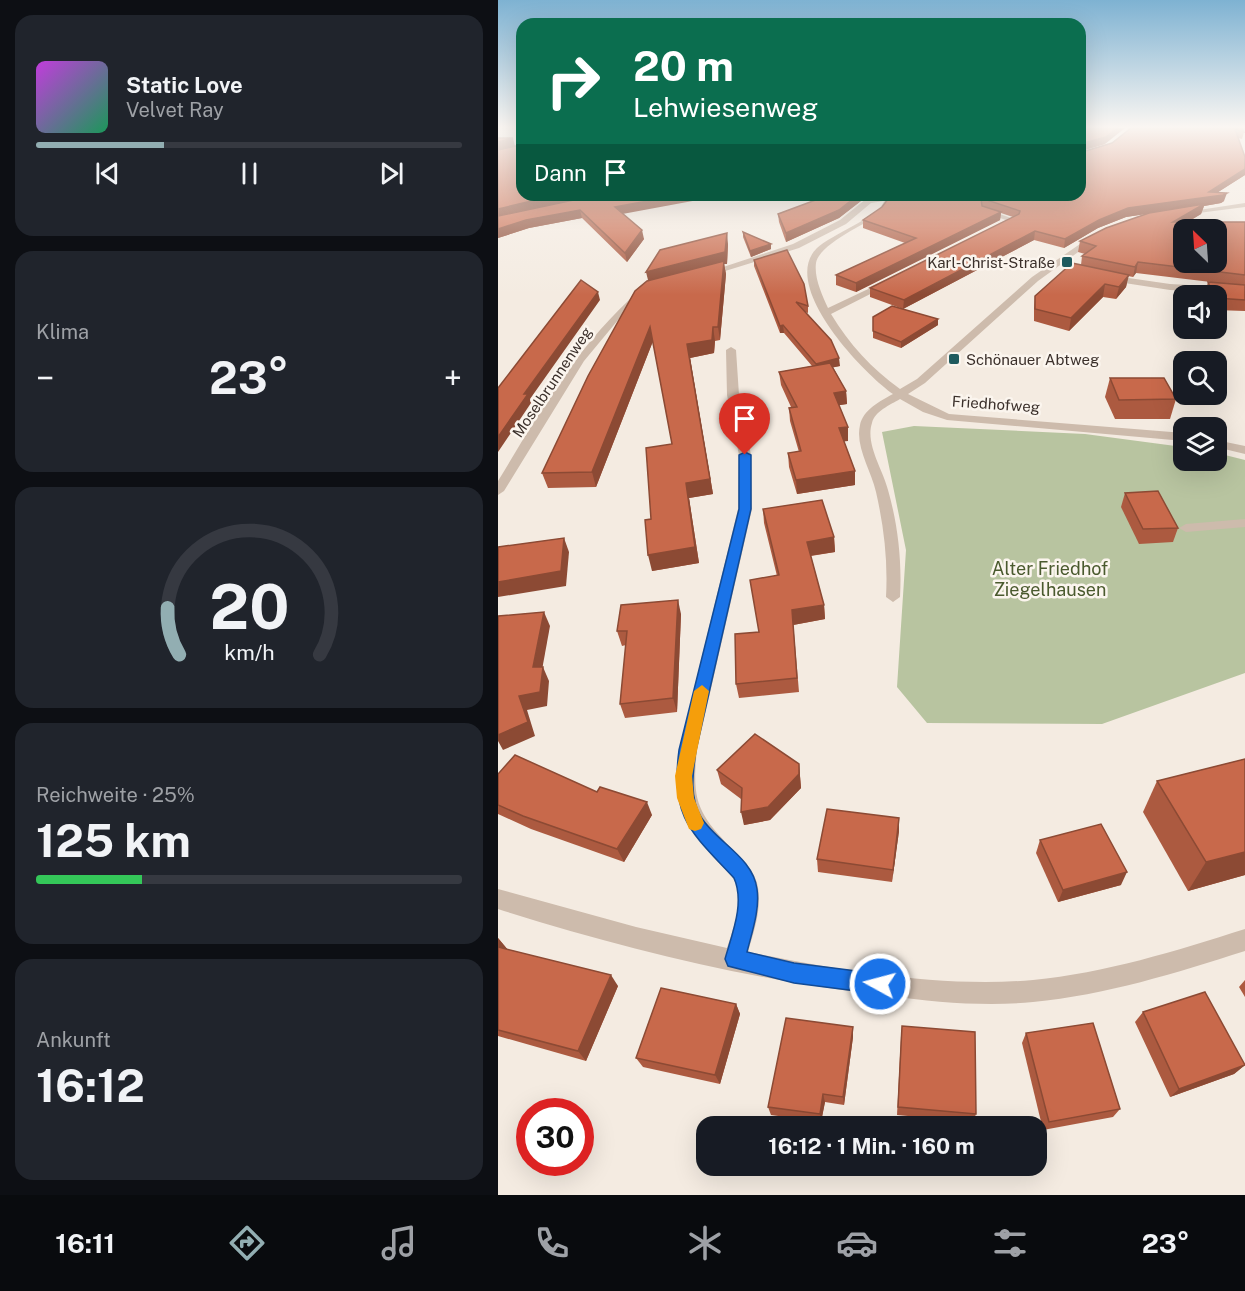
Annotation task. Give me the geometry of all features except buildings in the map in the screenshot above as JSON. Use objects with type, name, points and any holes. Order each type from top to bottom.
[{"type":"street","points":[[693,277],[745,264],[796,246],[843,222],[869,201]]},
{"type":"street","name":"Friedhofweg","points":[[886,201],[887,205],[881,211],[830,243],[813,259],[811,266],[813,282],[824,314],[838,337],[901,394],[924,410],[947,417],[1173,436]]},
{"type":"street","points":[[1173,215],[1245,205]]},
{"type":"street","points":[[985,210],[1012,220],[992,230]]},
{"type":"street","points":[[893,597],[895,563],[890,534],[882,491],[865,440],[864,431],[872,413],[921,381],[995,313],[1106,230]]},
{"type":"street","points":[[1101,277],[1150,285],[1245,291]]},
{"type":"street","points":[[824,314],[891,281]]},
{"type":"street","name":"Moselbrunnenweg","points":[[498,491],[567,381],[590,349],[621,311],[652,287]]},
{"type":"street","points":[[732,350],[733,395],[745,455],[745,509],[687,750],[684,787],[688,810],[695,823],[740,872],[748,888],[746,914],[735,959]]},
{"type":"street","points":[[1227,446],[1245,450]]},
{"type":"street","points":[[1186,528],[1245,524]]},
{"type":"street","points":[[498,899],[794,973],[942,991],[1011,992],[1077,985],[1245,940]]},
{"type":"green space","name":"Alter Friedhof Ziegelhausen","points":[[914,426],[1085,434],[1173,446],[1173,471],[1227,471],[1227,456],[1245,460],[1245,673],[1102,724],[927,723],[897,687],[906,550],[882,432]]},
{"type":"slow traffic","points":[[695,823],[688,810],[684,776],[687,750],[702,691]]},
{"type":"place","name":"Karl-Christ-Straße","points":[[1067,262]]},
{"type":"place","name":"Schönauer Abtweg","points":[[954,359]]},
{"type":"route","points":[[745,455],[745,509],[687,750],[684,787],[688,810],[695,823],[740,872],[748,888],[746,914],[735,959],[794,973],[880,984]]}]
